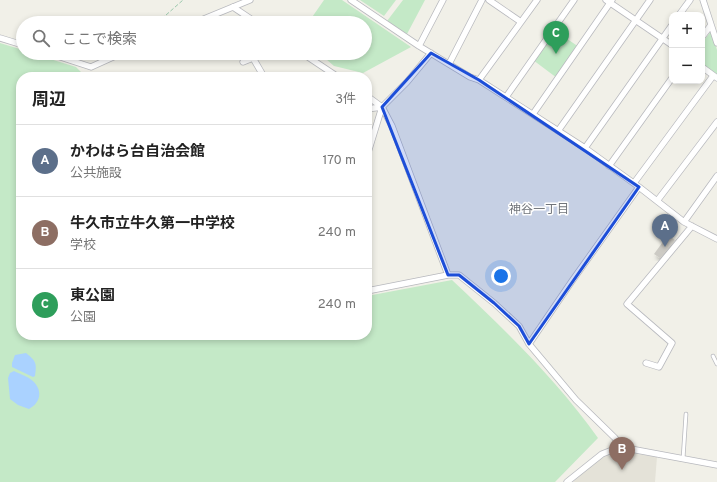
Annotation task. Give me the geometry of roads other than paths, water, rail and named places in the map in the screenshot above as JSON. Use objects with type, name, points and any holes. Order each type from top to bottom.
[{"type":"street","points":[[211,16],[250,0]]},
{"type":"street","points":[[351,0],[431,53],[470,77],[479,80],[533,114],[585,148],[657,200],[684,222],[717,239]]},
{"type":"street","points":[[420,46],[443,0]]},
{"type":"street","points":[[449,64],[482,0]]},
{"type":"street","points":[[490,0],[521,22]]},
{"type":"street","points":[[479,80],[537,0]]},
{"type":"street","points":[[506,97],[574,0]]},
{"type":"street","points":[[558,131],[650,0]]},
{"type":"street","points":[[681,12],[690,0]]},
{"type":"street","points":[[703,0],[717,43]]},
{"type":"street","points":[[533,114],[609,1],[669,43]]},
{"type":"street","points":[[233,7],[246,16]]},
{"type":"street","points":[[705,33],[711,25]]},
{"type":"street","points":[[585,148],[669,29]]},
{"type":"street","points":[[0,38],[16,43]]},
{"type":"street","points":[[372,133],[382,107],[408,82],[431,53]]},
{"type":"street","points":[[70,60],[91,67],[106,60]]},
{"type":"street","points":[[243,62],[248,60]]},
{"type":"street","points":[[254,60],[261,72]]},
{"type":"street","points":[[312,60],[330,72]]},
{"type":"street","points":[[528,344],[636,185],[715,77],[705,69]]},
{"type":"street","points":[[609,166],[669,82]]},
{"type":"street","points":[[372,100],[382,107],[395,133],[448,275]]},
{"type":"street","points":[[372,108],[382,107]]},
{"type":"street","points":[[657,200],[717,122]]},
{"type":"street","points":[[684,222],[717,176]]},
{"type":"street","points":[[646,363],[659,367],[672,343],[627,304],[692,226]]},
{"type":"street","points":[[372,290],[448,275],[459,275],[494,303],[519,326],[528,344],[576,400],[615,438],[620,447]]},
{"type":"street","points":[[567,482],[602,454],[620,447],[717,465]]},
{"type":"lane","points":[[713,356],[717,364]]},
{"type":"lane","points":[[683,459],[686,414]]},
{"type":"water","points":[[26,353],[35,363],[35,376],[33,377],[12,367],[15,355]]},
{"type":"water","points":[[14,371],[32,380],[39,390],[39,397],[36,404],[29,409],[18,405],[10,399],[8,378],[10,373]]},
{"type":"place","name":"東公園","points":[[556,54]]},
{"type":"place","name":"かわはら台自治会館","points":[[665,247]]},
{"type":"place","name":"牛久市立牛久第一中学校","points":[[622,470]]},
{"type":"district","name":"神谷一丁目","points":[[539,210]]}]
